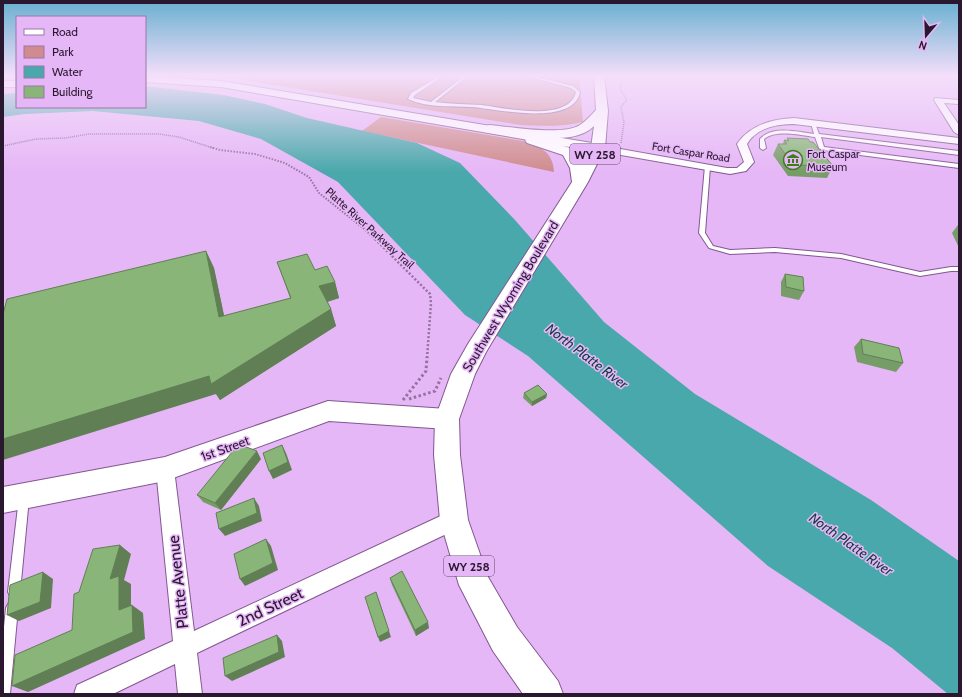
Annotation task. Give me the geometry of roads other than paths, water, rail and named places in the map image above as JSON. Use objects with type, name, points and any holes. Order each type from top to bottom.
[{"type":"main road","points":[[362,108],[598,148]]},
{"type":"main road","name":"Southwest Wyoming Boulevard","points":[[545,694],[505,639],[475,585],[454,520],[447,455],[447,419],[463,374],[476,350],[580,182],[598,148],[602,108]]},
{"type":"main road","points":[[490,129],[540,134],[575,132],[583,128],[602,111]]},
{"type":"main road","points":[[490,129],[541,142],[568,152],[577,168],[580,182]]},
{"type":"main road","name":"1st Street","points":[[14,498],[166,469],[328,410],[447,419]]},
{"type":"street","points":[[942,108],[959,139]]},
{"type":"street","name":"Fort Caspar Road","points":[[598,148],[727,171],[737,171],[743,169],[749,162],[742,144],[743,141],[751,134],[770,124],[784,121],[959,139]]},
{"type":"street","name":"Platte Avenue","points":[[166,469],[190,694]]},
{"type":"street","name":"2nd Street","points":[[86,694],[454,520]]},
{"type":"lane","points":[[484,108],[537,114],[554,111],[562,108]]},
{"type":"lane","points":[[814,123],[822,148],[959,166]]},
{"type":"lane","points":[[763,148],[762,139],[766,135],[772,133],[818,136],[959,153]]},
{"type":"lane","points":[[707,167],[702,233],[711,248],[730,252],[775,250],[841,256],[920,274],[951,268],[959,270]]},
{"type":"lane","points":[[3,694],[14,498]]},
{"type":"water","name":"North Platte River","points":[[3,108],[276,108],[307,118],[417,143],[460,163],[515,220],[604,322],[695,394],[871,500],[959,561],[959,694],[948,694],[892,648],[768,566],[528,356],[465,315],[338,182],[261,139],[199,121],[93,111],[24,114],[3,117]]},
{"type":"place","name":"Fort Caspar Museum","points":[[793,160]]}]
